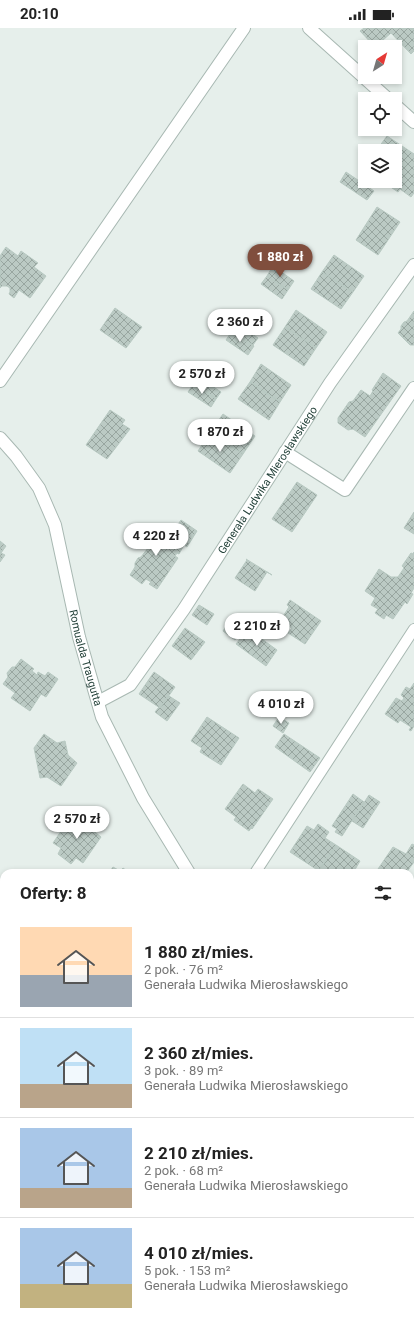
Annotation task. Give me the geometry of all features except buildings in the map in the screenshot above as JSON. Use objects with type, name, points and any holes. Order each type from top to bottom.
[{"type":"street","points":[[0,381],[244,28]]},
{"type":"street","points":[[309,28],[380,92]]},
{"type":"street","points":[[402,111],[414,122]]},
{"type":"street","name":"Generała Ludwika Mierosławskiego","points":[[98,702],[130,685],[184,609],[330,383],[414,265]]},
{"type":"street","points":[[285,452],[345,490],[414,388]]},
{"type":"street","name":"Romualda Traugutta","points":[[0,438],[16,456],[38,488],[55,525],[79,637],[102,718],[143,798],[187,869]]},
{"type":"lane","points":[[258,869],[414,629]]}]
